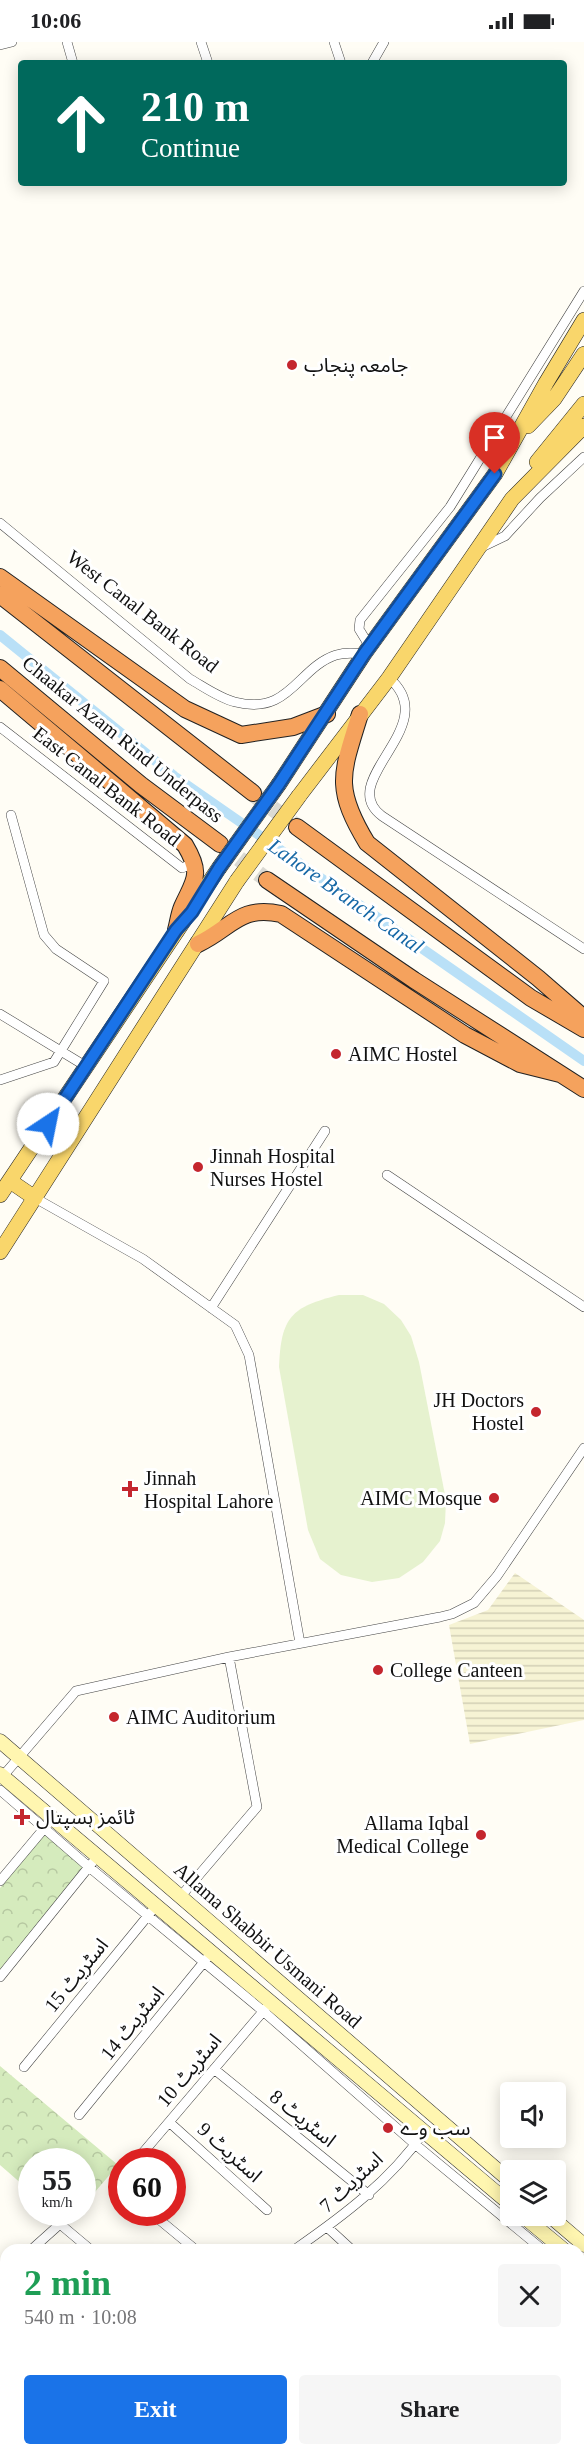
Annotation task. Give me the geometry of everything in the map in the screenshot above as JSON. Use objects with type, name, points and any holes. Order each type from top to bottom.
[{"type":"highway","points":[[0,577],[185,709],[241,735],[292,728],[327,714]]},
{"type":"highway","points":[[0,595],[253,793]]},
{"type":"highway","name":"Chaakar Azam Rind Underpass","points":[[0,668],[141,785],[219,844]]},
{"type":"highway","points":[[0,689],[185,844],[194,863],[194,883],[182,907],[176,930]]},
{"type":"highway","points":[[360,714],[346,765],[344,791],[355,822],[368,843],[538,978],[584,1018]]},
{"type":"highway","points":[[297,827],[531,998],[584,1029]]},
{"type":"highway","points":[[267,880],[414,980],[584,1089]]},
{"type":"highway","points":[[198,944],[217,935],[241,915],[265,911],[281,914],[465,1035],[520,1064],[560,1074]]},
{"type":"main road","points":[[0,1195],[176,930],[192,912],[219,868],[327,714],[367,651],[495,474],[584,321]]},
{"type":"main road","points":[[519,434],[554,399],[584,354]]},
{"type":"main road","points":[[0,1252],[237,882],[389,678],[480,548],[529,472],[584,404]]},
{"type":"main road","points":[[518,492],[584,426]]},
{"type":"main road","points":[[10,1181],[35,1198]]},
{"type":"main road","name":"Allama Shabbir Usmani Road","points":[[0,1741],[500,2172]]},
{"type":"main road","name":"Allama Shabbir Usmani Road","points":[[1,1780],[93,1862],[500,2197]]},
{"type":"main road","points":[[535,2226],[557,2244]]},
{"type":"main road","points":[[562,2226],[583,2244]]},
{"type":"street","points":[[0,45],[12,42]]},
{"type":"street","points":[[67,42],[72,60]]},
{"type":"street","points":[[201,42],[207,60]]},
{"type":"street","points":[[334,42],[339,60]]},
{"type":"street","points":[[374,60],[384,42]]},
{"type":"street","points":[[367,651],[359,630],[360,620],[450,507],[584,291]]},
{"type":"street","points":[[480,548],[505,536],[584,456]]},
{"type":"street","name":"West Canal Bank Road","points":[[0,523],[190,679],[224,698],[248,704],[271,702],[283,696],[326,659],[348,652],[367,651]]},
{"type":"street","points":[[389,678],[398,686],[403,698],[405,720],[401,731],[375,773],[369,795],[371,805],[382,816],[584,948]]},
{"type":"street","name":"East Canal Bank Road","points":[[0,727],[182,868],[194,863]]},
{"type":"street","points":[[0,1080],[54,1062],[104,981],[56,949],[44,935],[11,815]]},
{"type":"street","points":[[0,1014],[60,1053],[87,1067]]},
{"type":"street","points":[[212,1308],[325,1131]]},
{"type":"street","points":[[387,1175],[584,1307]]},
{"type":"street","points":[[35,1198],[143,1259],[235,1324],[249,1355],[300,1643]]},
{"type":"street","points":[[1,1780],[18,1756],[76,1690],[300,1643],[440,1617],[474,1603],[497,1576],[584,1448]]},
{"type":"street","points":[[181,1896],[257,1807],[229,1658]]},
{"type":"street","points":[[0,1881],[49,1824]]},
{"type":"street","points":[[0,1977],[93,1862]]},
{"type":"street","name":"اسٹریٹ 15","points":[[24,2067],[152,1910]]},
{"type":"street","name":"اسٹریٹ 14","points":[[79,2115],[208,1957]]},
{"type":"street","points":[[267,2007],[416,2145],[536,2244]]},
{"type":"street","name":"اسٹریٹ 10","points":[[147,2148],[267,2007]]},
{"type":"street","name":"اسٹریٹ 8","points":[[214,2069],[369,2195]]},
{"type":"street","name":"اسٹریٹ 9","points":[[169,2122],[267,2210]]},
{"type":"street","name":"اسٹریٹ 7","points":[[303,2244],[328,2228],[369,2195],[416,2145],[424,2132]]},
{"type":"street","points":[[38,2244],[60,2224],[84,2244]]},
{"type":"street","points":[[167,2226],[189,2244]]},
{"type":"street","points":[[328,2228],[345,2244]]},
{"type":"shaded area","points":[[515,1573],[584,1620],[584,1720],[470,1744],[449,1625],[488,1610]]},
{"type":"green space","points":[[339,1295],[363,1295],[384,1304],[401,1320],[411,1336],[419,1362],[446,1500],[445,1523],[440,1541],[423,1562],[399,1578],[372,1582],[341,1575],[320,1559],[308,1530],[279,1367],[280,1350],[286,1325],[299,1310],[323,1299]]},
{"type":"green space","points":[[45,1834],[85,1869],[0,1971],[0,1888]]},
{"type":"green space","points":[[0,2066],[108,2157],[108,2177],[96,2191],[96,2148],[18,2148],[18,2181],[0,2165]]},
{"type":"waterway","name":"Lahore Branch Canal","points":[[0,635],[174,776],[584,1061]]},
{"type":"tunnel","points":[[253,794],[295,825]]},
{"type":"tunnel","points":[[220,844],[267,880]]},
{"type":"place","name":"جامعہ پنجاب","points":[[292,365]]},
{"type":"place","name":"AIMC Hostel","points":[[336,1054]]},
{"type":"place","name":"Jinnah Hospital Nurses Hostel","points":[[198,1167]]},
{"type":"place","name":"JH Doctors Hostel","points":[[536,1412]]},
{"type":"place","name":"Jinnah Hospital Lahore","points":[[130,1489]]},
{"type":"place","name":"AIMC Mosque","points":[[494,1498]]},
{"type":"place","name":"College Canteen","points":[[378,1670]]},
{"type":"place","name":"AIMC Auditorium","points":[[114,1717]]},
{"type":"place","name":"ٹائمز ہسپتال","points":[[22,1817]]},
{"type":"place","name":"Allama Iqbal Medical College","points":[[481,1835]]},
{"type":"place","name":"سب وے","points":[[388,2128]]},
{"type":"route","points":[[48,1124],[176,930],[192,912],[219,868],[327,714],[364,654],[495,474]]}]
